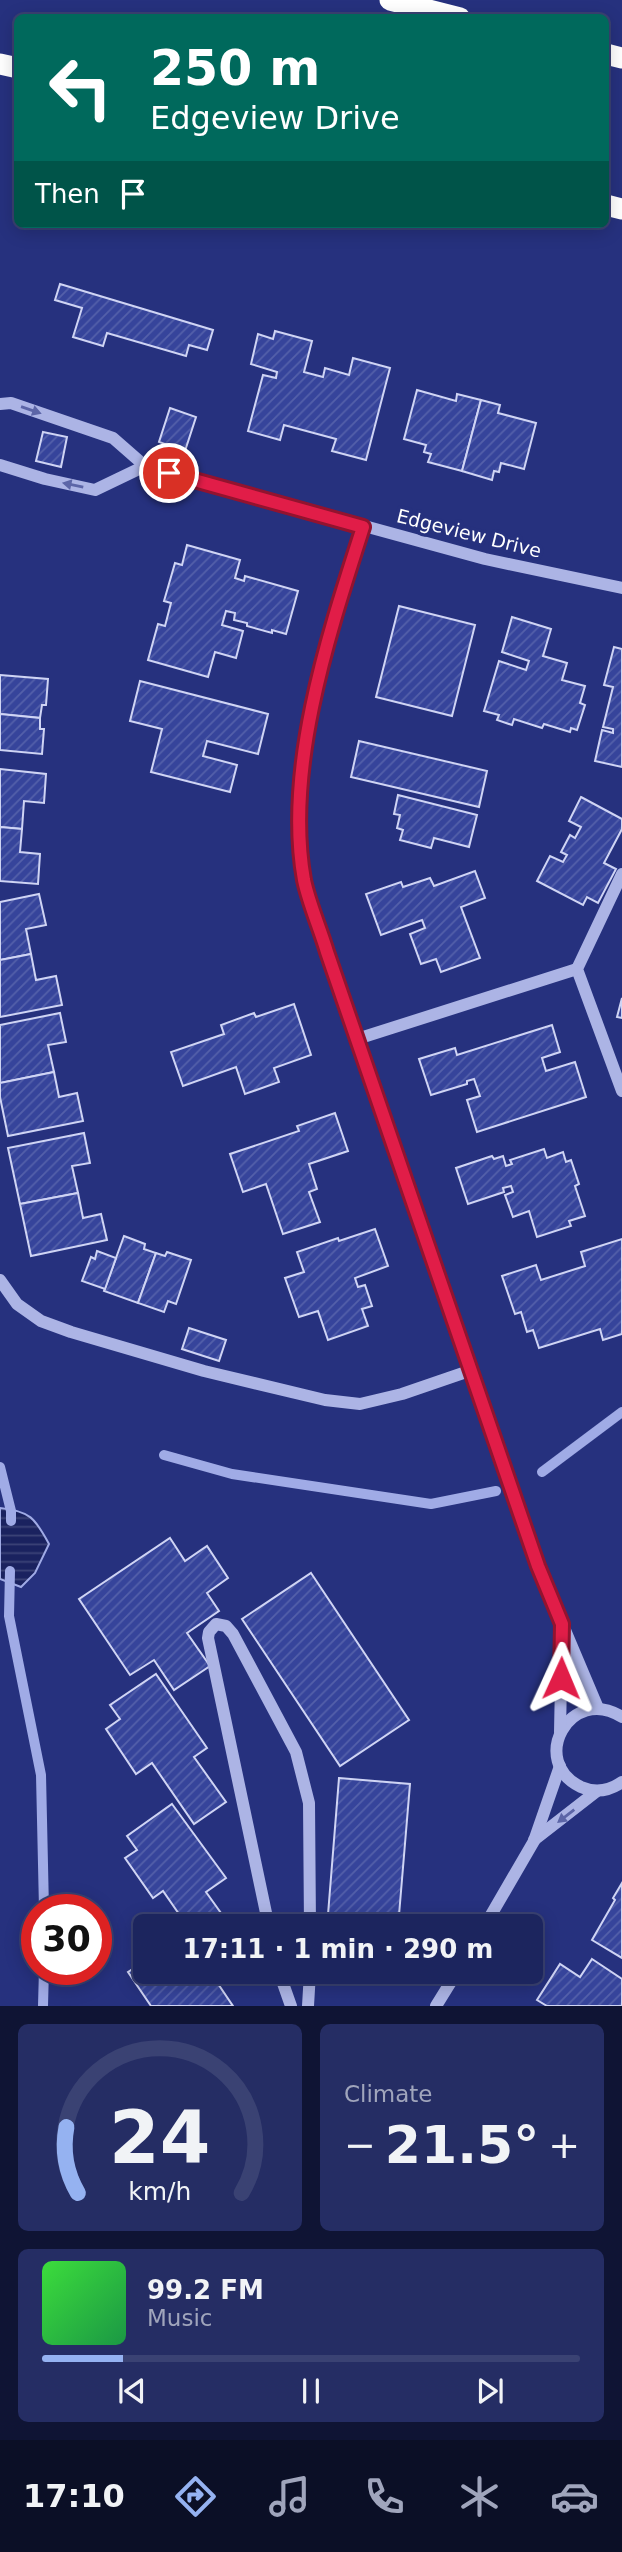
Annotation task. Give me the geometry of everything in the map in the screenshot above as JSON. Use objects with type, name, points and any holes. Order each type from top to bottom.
[{"type":"highway","points":[[390,0],[444,14]]},
{"type":"street","name":"Edgeview Drive","points":[[0,404],[11,403],[113,438],[145,466],[485,559],[622,588]]},
{"type":"street","points":[[0,465],[95,490],[145,466]]},
{"type":"street","points":[[363,527],[339,602],[306,741],[299,811],[304,881],[538,1566],[598,1708]]},
{"type":"street","points":[[622,874],[577,969],[622,1091]]},
{"type":"street","points":[[357,1040],[577,969]]},
{"type":"street","points":[[0,1280],[17,1304],[51,1325],[204,1371],[325,1400],[360,1404],[402,1394],[472,1370]]},
{"type":"street","points":[[266,1914],[208,1638],[209,1632],[216,1624],[226,1626],[233,1634],[296,1752],[309,1803],[310,1914]]},
{"type":"street","points":[[562,1624],[560,1732],[556,1755],[566,1776],[575,1784],[622,1794]]},
{"type":"street","points":[[560,1732],[576,1715],[598,1708],[621,1714]]},
{"type":"street","points":[[492,1914],[534,1841],[560,1766]]},
{"type":"street","points":[[534,1841],[603,1790],[622,1782]]},
{"type":"street","points":[[283,1984],[291,2006]]},
{"type":"street","points":[[308,2006],[309,1984]]},
{"type":"street","points":[[436,2006],[450,1984]]},
{"type":"shaded area","points":[[0,1508],[18,1511],[31,1517],[49,1544],[35,1573],[21,1587],[0,1579]]},
{"type":"building","points":[[60,284],[213,330],[207,350],[189,345],[186,356],[107,333],[103,346],[73,337],[82,308],[55,300]]},
{"type":"building","points":[[275,331],[312,341],[304,372],[323,377],[325,368],[349,375],[353,358],[390,368],[366,460],[332,451],[336,439],[284,425],[280,440],[248,431],[263,375],[276,378],[277,372],[251,364],[258,334],[273,339]]},
{"type":"building","points":[[417,390],[456,401],[457,394],[481,400],[462,471],[428,462],[431,454],[424,452],[426,445],[404,439]]},
{"type":"building","points":[[481,400],[500,405],[498,413],[536,423],[524,469],[501,463],[499,472],[494,471],[492,480],[462,471]]},
{"type":"building","points":[[170,408],[196,417],[185,451],[159,442]]},
{"type":"building","points":[[43,432],[67,437],[61,467],[36,461]]},
{"type":"building","points":[[187,545],[240,560],[235,578],[244,581],[245,576],[298,591],[286,634],[247,626],[247,623],[234,620],[235,613],[226,611],[222,625],[243,631],[236,658],[215,652],[208,677],[148,660],[158,624],[165,626],[171,603],[164,601],[175,563],[182,565]]},
{"type":"building","points":[[399,606],[475,625],[452,716],[376,697]]},
{"type":"building","points":[[512,617],[551,629],[543,656],[567,663],[562,680],[585,686],[580,703],[585,705],[577,730],[571,728],[570,732],[544,724],[542,728],[514,719],[512,725],[497,720],[499,715],[484,711],[499,661],[526,670],[529,661],[502,652]]},
{"type":"building","points":[[614,647],[622,649],[622,767],[595,761],[602,730],[613,733],[613,729],[603,727],[613,687],[604,685]]},
{"type":"building","points":[[0,675],[48,679],[46,705],[42,705],[40,718],[0,714]]},
{"type":"building","points":[[140,681],[268,714],[258,754],[207,741],[203,756],[237,765],[230,792],[151,772],[162,729],[130,721]]},
{"type":"building","points":[[0,714],[40,718],[40,729],[44,729],[42,754],[0,750]]},
{"type":"building","points":[[359,741],[487,771],[479,807],[351,777]]},
{"type":"building","points":[[0,769],[46,774],[44,803],[24,801],[22,829],[0,827]]},
{"type":"building","points":[[398,795],[477,815],[469,847],[434,838],[431,848],[400,840],[403,830],[397,828],[400,815],[394,814]]},
{"type":"building","points":[[581,797],[622,819],[622,829],[604,863],[616,869],[598,903],[587,897],[583,905],[537,881],[550,856],[563,862],[567,855],[561,852],[570,835],[575,838],[581,827],[569,821]]},
{"type":"building","points":[[0,827],[22,829],[20,852],[40,854],[38,884],[0,881]]},
{"type":"building","points":[[475,871],[485,898],[461,907],[480,958],[441,972],[436,959],[421,964],[410,934],[425,928],[422,920],[381,935],[366,894],[401,882],[403,887],[430,878],[434,886]]},
{"type":"building","points":[[39,894],[46,925],[26,929],[31,954],[0,960],[0,902]]},
{"type":"building","points":[[31,954],[36,980],[56,976],[62,1005],[0,1017],[0,960]]},
{"type":"building","points":[[622,998],[622,1018],[617,1017]]},
{"type":"building","points":[[294,1004],[311,1055],[274,1068],[279,1082],[245,1094],[236,1067],[183,1086],[171,1052],[224,1034],[221,1025],[254,1013],[256,1017]]},
{"type":"building","points":[[60,1013],[66,1042],[48,1045],[54,1072],[0,1083],[0,1025]]},
{"type":"building","points":[[552,1025],[560,1052],[542,1058],[546,1071],[575,1062],[586,1097],[477,1132],[467,1100],[480,1096],[474,1079],[467,1081],[467,1084],[431,1095],[419,1059],[455,1048],[457,1055]]},
{"type":"building","points":[[54,1072],[59,1097],[77,1093],[83,1121],[8,1136],[0,1083]]},
{"type":"building","points":[[335,1113],[348,1151],[309,1164],[317,1189],[309,1192],[320,1222],[283,1234],[266,1184],[243,1192],[230,1154],[299,1131],[297,1126]]},
{"type":"building","points":[[84,1133],[90,1163],[72,1166],[78,1193],[20,1204],[8,1148]]},
{"type":"building","points":[[544,1149],[547,1158],[563,1152],[566,1162],[571,1160],[579,1184],[575,1186],[585,1216],[569,1221],[571,1226],[537,1237],[529,1211],[513,1217],[505,1195],[513,1192],[511,1186],[503,1188],[504,1192],[468,1204],[456,1168],[492,1156],[494,1159],[503,1156],[506,1166],[512,1164],[510,1160]]},
{"type":"building","points":[[78,1193],[83,1218],[101,1214],[107,1240],[31,1256],[20,1204]]},
{"type":"building","points":[[375,1229],[388,1266],[355,1278],[358,1287],[365,1285],[372,1306],[362,1309],[368,1326],[328,1340],[318,1311],[299,1317],[285,1278],[304,1272],[297,1252]]},
{"type":"building","points":[[124,1236],[145,1244],[144,1249],[156,1253],[138,1303],[104,1291]]},
{"type":"building","points":[[622,1239],[622,1334],[603,1340],[600,1329],[539,1348],[533,1330],[527,1332],[521,1312],[515,1314],[502,1276],[536,1265],[541,1280],[585,1266],[581,1252]]},
{"type":"building","points":[[97,1251],[116,1258],[105,1289],[82,1281],[91,1257],[95,1259]]},
{"type":"building","points":[[167,1252],[191,1260],[176,1304],[168,1301],[164,1312],[138,1303],[156,1253],[165,1256]]},
{"type":"building","points":[[189,1328],[226,1340],[219,1361],[182,1349]]},
{"type":"building","points":[[170,1538],[185,1561],[207,1546],[228,1578],[207,1593],[219,1611],[187,1633],[210,1666],[174,1690],[154,1660],[130,1675],[79,1599]]},
{"type":"building","points":[[311,1573],[409,1720],[340,1766],[242,1619]]},
{"type":"building","points":[[156,1674],[207,1748],[194,1757],[226,1802],[194,1824],[152,1763],[136,1774],[106,1729],[120,1719],[110,1705]]},
{"type":"building","points":[[339,1778],[410,1784],[399,1914],[328,1914]]},
{"type":"building","points":[[172,1804],[226,1878],[206,1892],[222,1914],[179,1914],[163,1891],[153,1898],[125,1858],[137,1850],[127,1836]]},
{"type":"building","points":[[622,1883],[622,1958],[592,1940]]},
{"type":"building","points":[[592,1959],[622,1979],[622,2006],[547,2006],[537,2000],[560,1964],[580,1977]]},
{"type":"building","points":[[136,1984],[218,1984],[233,2006],[151,2006]]},
{"type":"waterway","points":[[542,1472],[622,1412]]},
{"type":"waterway","points":[[164,1455],[232,1474],[431,1504],[496,1491]]},
{"type":"waterway","points":[[0,1467],[11,1521]]},
{"type":"waterway","points":[[10,1571],[9,1616],[41,1775],[44,1894]]},
{"type":"waterway","points":[[43,2006],[44,1985]]},
{"type":"route","points":[[169,473],[363,527],[339,602],[306,741],[299,811],[304,881],[538,1566],[562,1624],[561,1678]]}]
